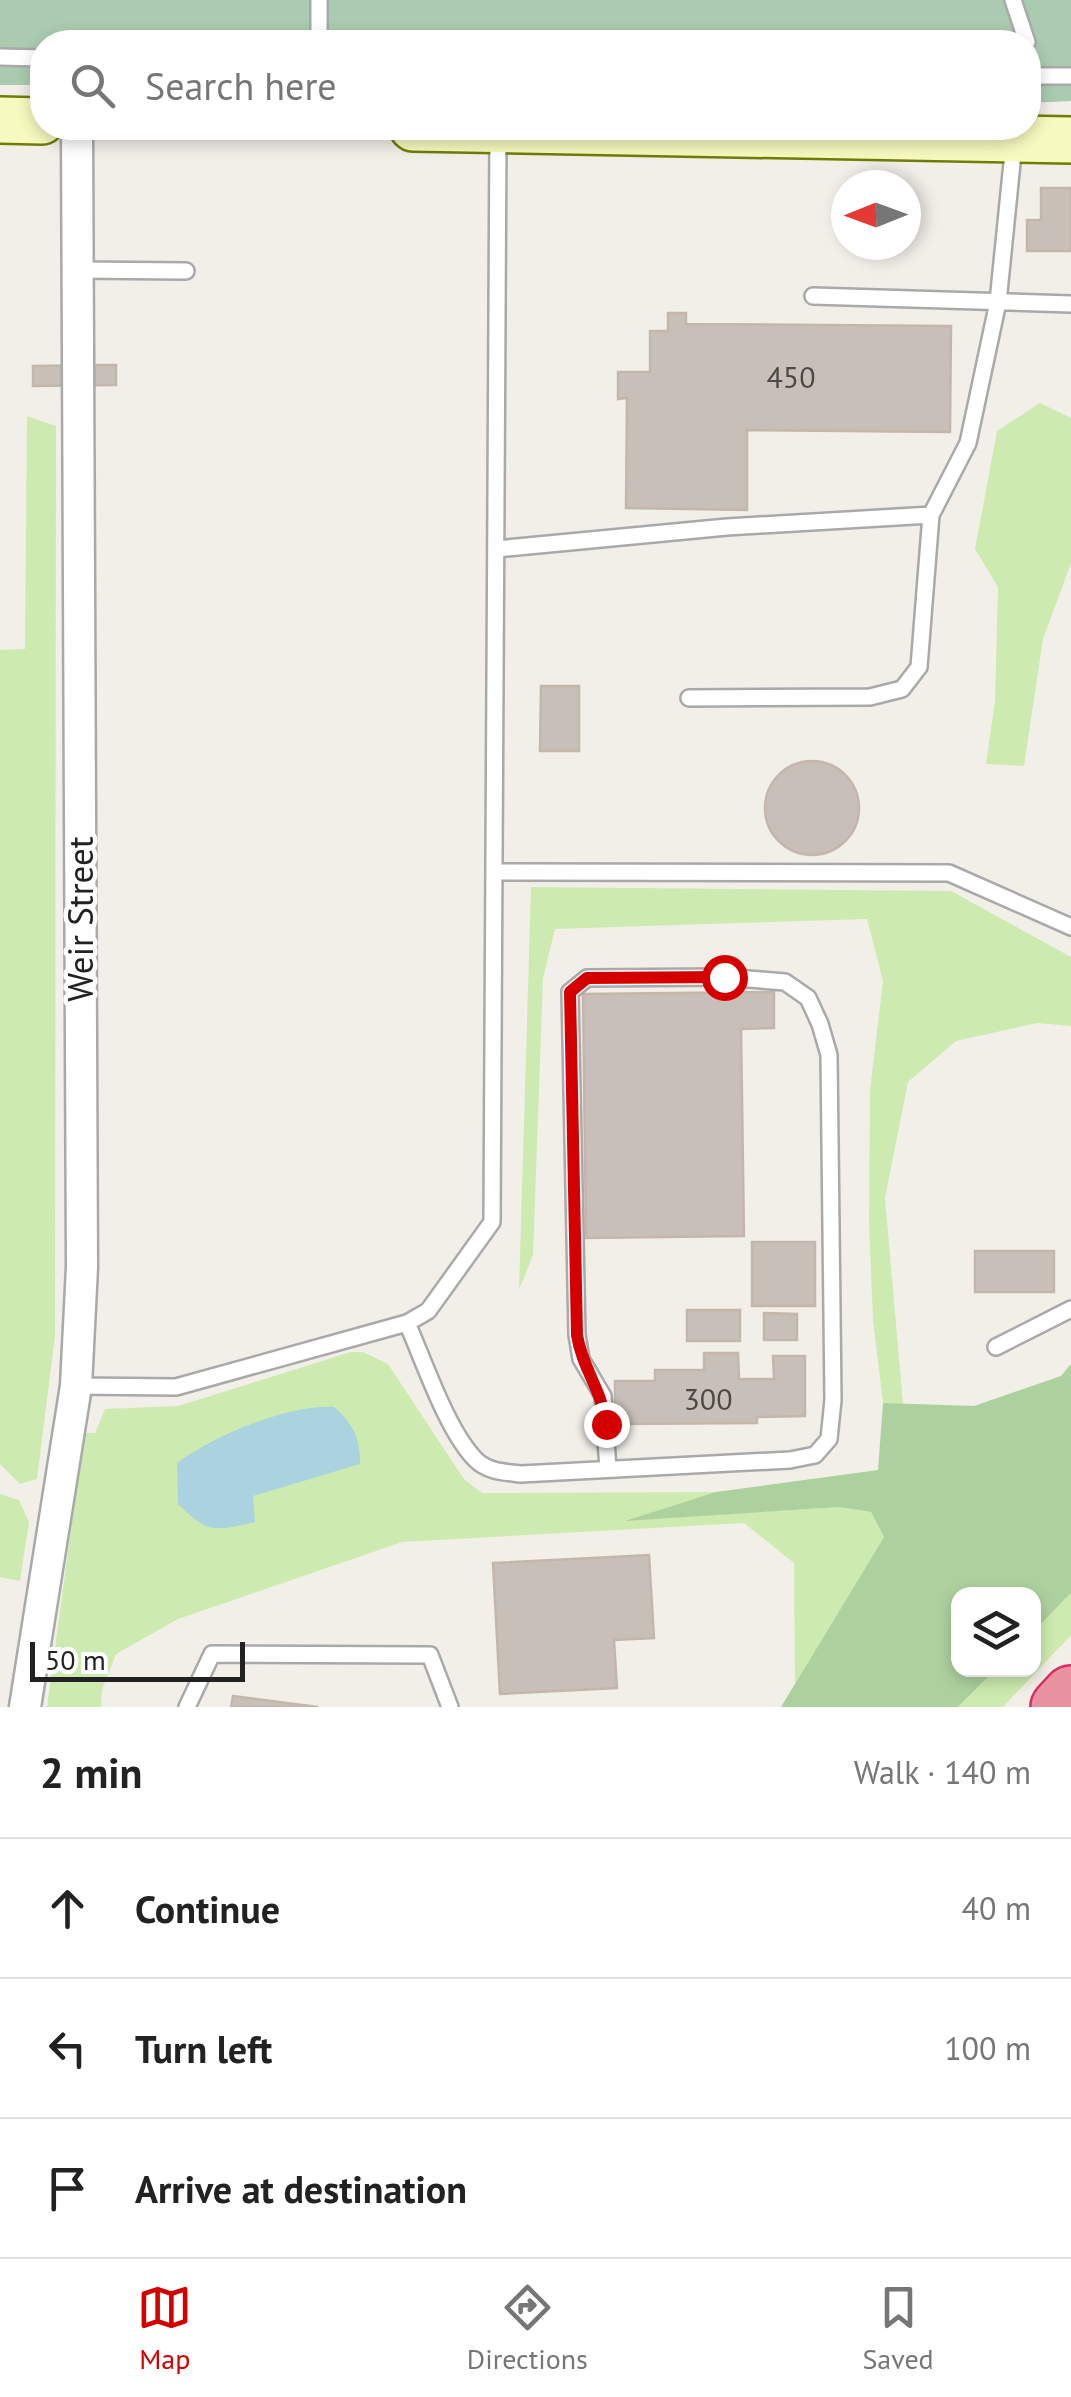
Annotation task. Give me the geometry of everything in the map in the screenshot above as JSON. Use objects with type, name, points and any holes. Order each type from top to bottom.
[{"type":"highway","points":[[1058,1707],[1071,1694]]},
{"type":"street","points":[[0,120],[30,121]]},
{"type":"street","points":[[1041,139],[1071,140]]},
{"type":"street","name":"Weir Street","points":[[26,1707],[76,1386],[82,1268],[76,140]]},
{"type":"lane","points":[[318,0],[318,30]]},
{"type":"lane","points":[[1012,0],[1023,30]]},
{"type":"lane","points":[[1,54],[30,57]]},
{"type":"lane","points":[[1041,76],[1071,76]]},
{"type":"lane","points":[[76,1386],[176,1388],[407,1323],[428,1312],[492,1222],[498,140]]},
{"type":"lane","points":[[689,698],[870,697],[902,690],[919,667],[932,515],[968,443],[998,302],[1014,140]]},
{"type":"lane","points":[[76,270],[186,271]]},
{"type":"lane","points":[[812,296],[1071,304]]},
{"type":"lane","points":[[496,549],[727,527],[932,515]]},
{"type":"lane","points":[[495,872],[949,873],[1071,927]]},
{"type":"lane","points":[[407,1323],[453,1423],[476,1460],[492,1471],[521,1474],[790,1460],[815,1455],[829,1440],[833,1258],[829,1055],[808,998],[785,982],[724,977],[587,978],[570,992],[577,1335],[581,1359],[603,1396],[608,1469]]},
{"type":"lane","points":[[996,1348],[1071,1309]]},
{"type":"lane","points":[[188,1707],[212,1654],[430,1655],[450,1707]]},
{"type":"green space","points":[[0,0],[1071,0],[1071,101],[1041,102],[1041,30],[30,30],[30,85],[0,85]]},
{"type":"green space","points":[[1040,403],[1071,418],[1071,563],[1043,639],[1024,766],[986,764],[995,701],[998,587],[975,549],[997,431]]},
{"type":"green space","points":[[27,416],[56,426],[55,1336],[37,1479],[20,1484],[0,1464],[0,650],[25,649]]},
{"type":"green space","points":[[531,887],[951,891],[1071,957],[1071,1026],[1037,1023],[956,1041],[908,1082],[885,1198],[903,1404],[883,1403],[873,1320],[870,1090],[883,981],[867,919],[555,929],[543,978],[533,1255],[519,1290]]},
{"type":"green space","points":[[351,1352],[363,1352],[388,1364],[464,1479],[482,1493],[716,1492],[631,1520],[839,1507],[871,1512],[884,1537],[795,1684],[794,1563],[744,1523],[402,1542],[178,1619],[116,1654],[102,1690],[101,1707],[47,1707],[84,1433],[95,1433],[105,1409],[178,1406]]},
{"type":"green space","points":[[1071,1364],[1071,1593],[1041,1624],[1041,1587],[951,1587],[951,1677],[988,1677],[958,1707],[781,1707],[884,1537],[871,1512],[839,1507],[625,1521],[716,1492],[878,1470],[883,1403],[974,1406],[1061,1376]]},
{"type":"green space","points":[[0,1494],[19,1500],[29,1522],[20,1581],[0,1577]]},
{"type":"green space","points":[[1071,1593],[1071,1635],[1041,1667],[1041,1624]]},
{"type":"green space","points":[[988,1677],[1031,1677],[1003,1707],[958,1707]]},
{"type":"water","points":[[334,1407],[354,1432],[360,1464],[253,1496],[255,1522],[213,1528],[197,1521],[178,1504],[177,1463],[192,1453],[274,1416]]},
{"type":"building","points":[[1041,188],[1071,188],[1071,251],[1027,251],[1027,220],[1041,220]]},
{"type":"building","points":[[668,313],[686,313],[686,324],[951,326],[950,432],[747,430],[747,510],[626,508],[627,398],[618,399],[618,372],[650,372],[650,331],[668,331]]},
{"type":"building","points":[[116,365],[116,385],[33,386],[33,366]]},
{"type":"building","points":[[541,686],[579,686],[579,751],[540,751]]},
{"type":"building","points":[[803,761],[821,761],[846,774],[856,790],[856,826],[846,842],[821,855],[803,855],[778,842],[765,817],[765,799],[778,774]]},
{"type":"building","points":[[774,992],[774,1028],[741,1029],[744,1236],[586,1238],[583,994]]},
{"type":"building","points":[[752,1242],[815,1242],[815,1306],[752,1306]]},
{"type":"building","points":[[975,1251],[1054,1251],[1054,1292],[975,1292]]},
{"type":"building","points":[[687,1310],[740,1310],[740,1341],[687,1341]]},
{"type":"building","points":[[764,1313],[797,1314],[797,1340],[764,1340]]},
{"type":"building","points":[[704,1353],[738,1353],[739,1379],[774,1379],[773,1356],[805,1356],[805,1416],[757,1417],[757,1423],[615,1424],[615,1381],[655,1381],[655,1370],[704,1370]]},
{"type":"building","points":[[649,1555],[654,1638],[614,1640],[617,1688],[500,1694],[493,1563]]},
{"type":"building","points":[[233,1696],[318,1707],[231,1707]]},
{"type":"route","points":[[606,1424],[603,1396],[581,1359],[577,1335],[570,992],[577,982],[587,978],[724,977]]}]
